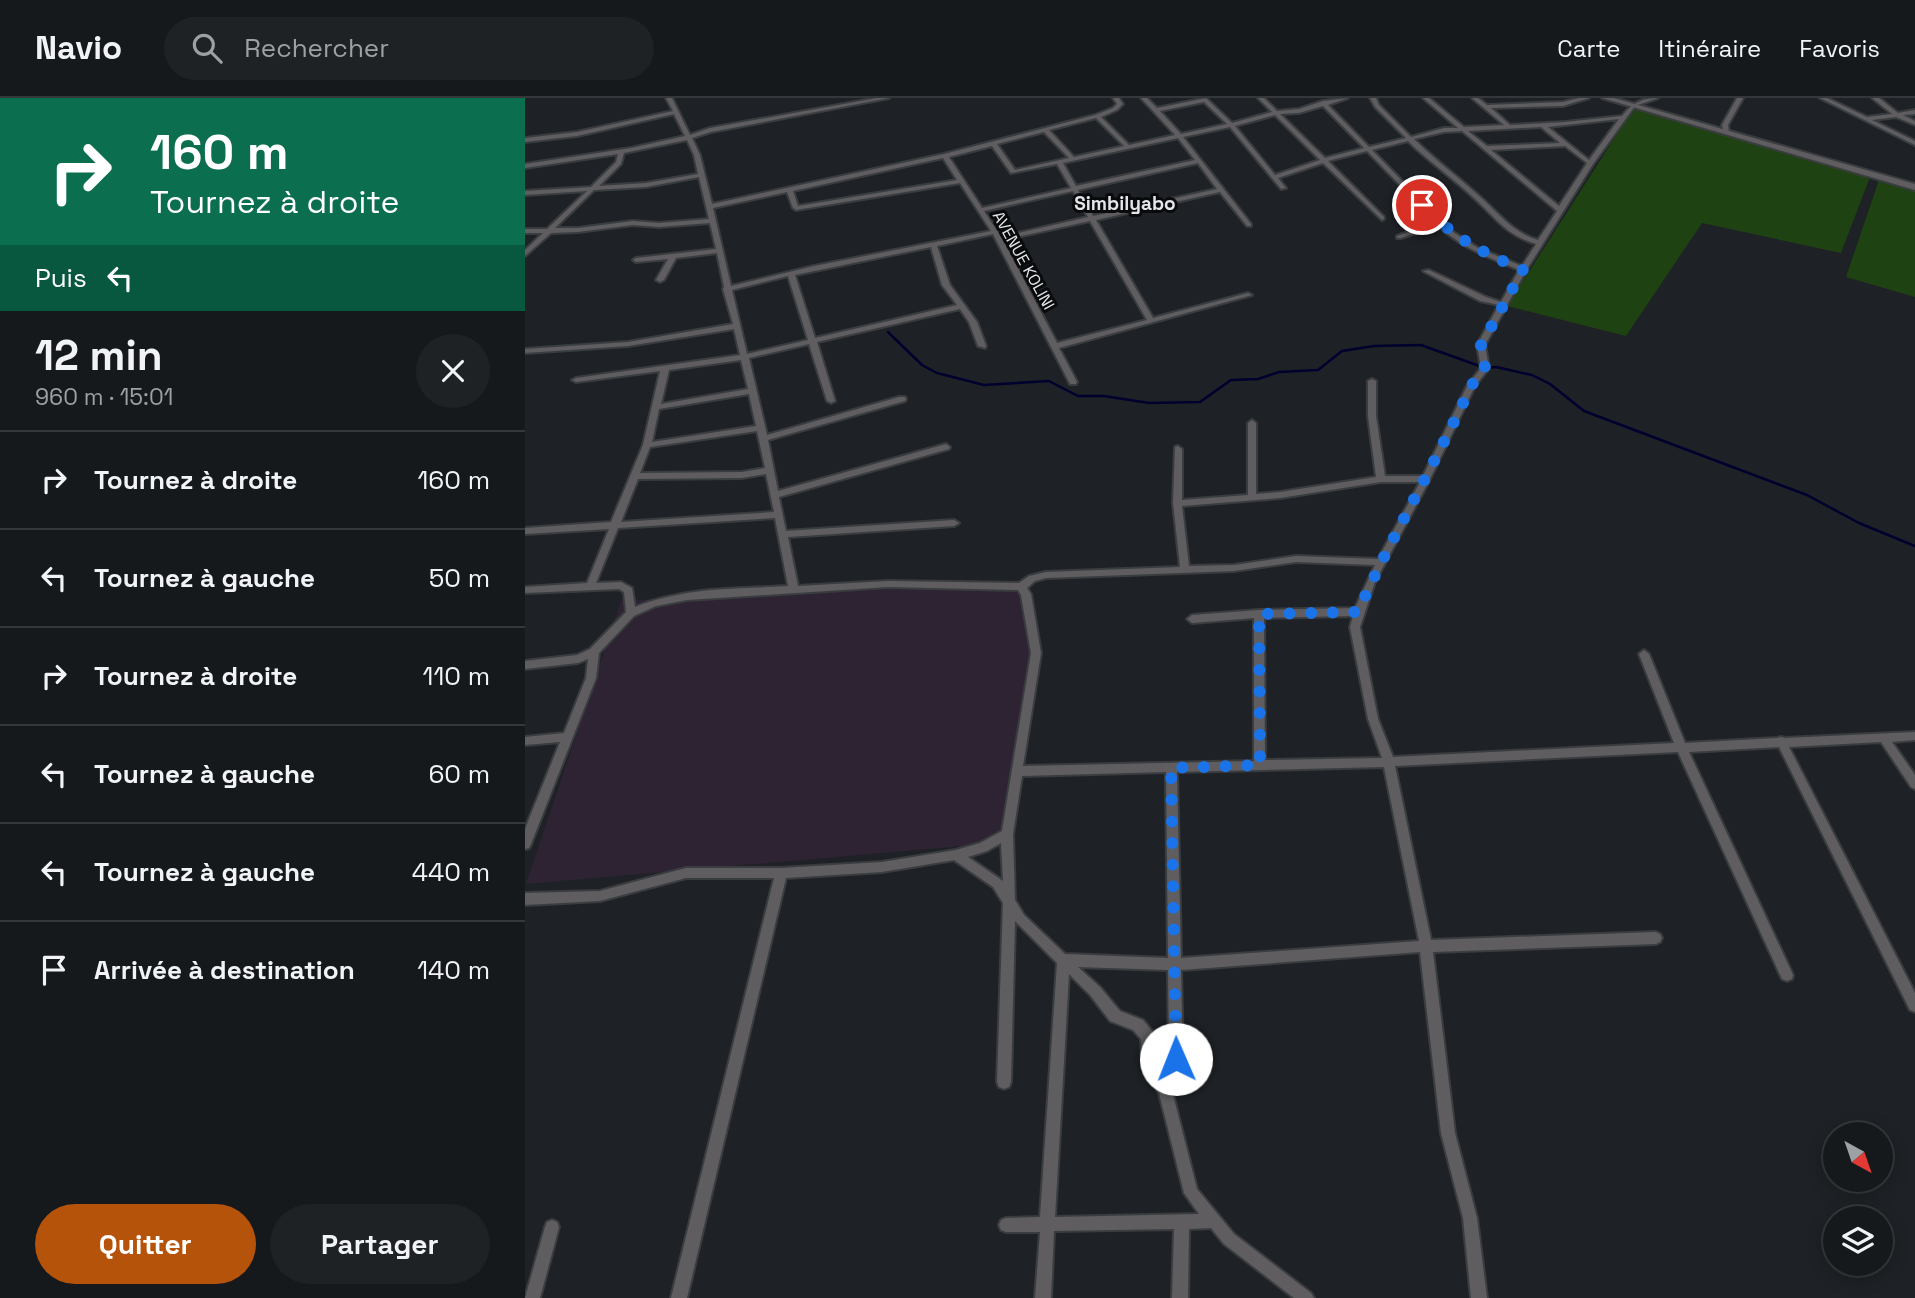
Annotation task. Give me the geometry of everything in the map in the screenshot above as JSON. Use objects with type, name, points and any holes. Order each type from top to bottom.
[{"type":"street","points":[[669,98],[689,136],[702,175],[761,428],[794,590]]},
{"type":"street","points":[[525,168],[621,152],[882,98]]},
{"type":"street","points":[[709,207],[993,144],[1097,116],[1115,109],[1120,104],[1116,98]]},
{"type":"street","points":[[1143,98],[1182,135],[1198,161],[1249,225]]},
{"type":"street","points":[[1261,98],[1382,218]]},
{"type":"street","points":[[993,144],[1013,172],[1060,164],[1278,112],[1299,111],[1345,98]]},
{"type":"street","points":[[1373,98],[1377,106],[1409,138],[1504,225],[1527,239],[1540,243]]},
{"type":"street","points":[[1426,98],[1561,211]]},
{"type":"street","points":[[1475,98],[1509,126]]},
{"type":"street","points":[[1485,107],[1563,104],[1586,98]]},
{"type":"street","points":[[1606,98],[1915,187]]},
{"type":"street","points":[[1479,1298],[1470,1218],[1448,1133],[1426,946],[1389,762],[1373,719],[1355,627],[1358,612],[1380,562],[1471,386],[1485,368],[1481,345],[1502,304],[1590,163],[1633,105],[1655,98]]},
{"type":"street","points":[[1726,131],[1725,125],[1740,98]]},
{"type":"street","points":[[1823,98],[1915,142]]},
{"type":"street","points":[[1875,98],[1897,115],[1915,123]]},
{"type":"street","points":[[1157,110],[1204,99],[1231,125],[1283,188]]},
{"type":"street","points":[[1323,103],[1441,223],[1476,250],[1523,270]]},
{"type":"street","points":[[525,140],[577,134],[676,112]]},
{"type":"street","points":[[1867,119],[1915,112]]},
{"type":"street","points":[[1097,116],[1128,147]]},
{"type":"street","points":[[1274,177],[1322,161],[1458,127],[1542,125],[1625,117]]},
{"type":"street","points":[[1542,125],[1590,163]]},
{"type":"street","points":[[1045,129],[1074,160]]},
{"type":"street","points":[[1485,148],[1567,144]]},
{"type":"street","points":[[525,254],[619,163],[621,152]]},
{"type":"street","name":"AVENUE KOLINI","points":[[944,156],[997,235],[1073,382]]},
{"type":"street","points":[[980,210],[1198,161]]},
{"type":"street","points":[[1060,164],[1151,321]]},
{"type":"street","points":[[525,192],[646,185],[702,175]]},
{"type":"street","points":[[789,190],[796,208],[960,181]]},
{"type":"street","points":[[727,289],[933,243],[1092,219],[1220,190]]},
{"type":"street","points":[[525,231],[578,230],[633,223],[659,225],[712,220]]},
{"type":"street","points":[[1399,237],[1441,223]]},
{"type":"street","points":[[933,243],[946,285],[973,322],[982,346]]},
{"type":"street","points":[[636,260],[718,251]]},
{"type":"street","points":[[660,280],[673,256]]},
{"type":"street","points":[[1427,271],[1483,299],[1502,304]]},
{"type":"street","points":[[791,274],[831,401]]},
{"type":"street","points":[[1056,346],[1248,295]]},
{"type":"street","points":[[576,380],[744,357],[960,307]]},
{"type":"street","points":[[525,351],[628,344],[736,326]]},
{"type":"street","points":[[590,587],[647,445],[666,368]]},
{"type":"street","points":[[1372,381],[1372,416],[1381,479]]},
{"type":"street","points":[[658,407],[752,391]]},
{"type":"street","points":[[763,439],[902,399]]},
{"type":"street","points":[[1252,423],[1252,497]]},
{"type":"street","points":[[647,445],[761,428]]},
{"type":"street","points":[[775,495],[946,447]]},
{"type":"street","points":[[1178,449],[1177,503],[1185,570]]},
{"type":"street","points":[[635,476],[742,475],[770,470]]},
{"type":"street","points":[[1177,503],[1252,497],[1381,479],[1425,479]]},
{"type":"street","points":[[525,531],[779,515]]},
{"type":"street","points":[[783,534],[954,523]]},
{"type":"street","points":[[525,665],[578,659],[594,652],[631,613],[654,603],[687,596],[888,584],[1021,587],[1032,578],[1046,575],[1234,568],[1296,559],[1380,562]]},
{"type":"street","points":[[525,590],[621,585],[629,590],[631,613]]},
{"type":"street","points":[[1004,1082],[1009,897],[1007,834],[1036,653],[1026,594],[1021,587]]},
{"type":"street","points":[[1192,619],[1259,614],[1358,612]]},
{"type":"street","points":[[1259,614],[1260,765]]},
{"type":"street","points":[[525,844],[591,678],[594,652]]},
{"type":"street","points":[[1644,654],[1681,747],[1787,975]]},
{"type":"street","points":[[1018,771],[1389,762],[1915,736]]},
{"type":"street","points":[[525,741],[567,737]]},
{"type":"street","points":[[1884,738],[1915,785]]},
{"type":"street","points":[[1781,741],[1915,1006]]},
{"type":"street","points":[[1165,1091],[1176,1059],[1171,768]]},
{"type":"street","points":[[525,899],[600,895],[686,873],[781,873],[882,867],[956,855],[983,847],[1007,834]]},
{"type":"street","points":[[956,855],[997,883],[1009,897],[1020,919],[1095,991],[1115,1016],[1138,1025],[1147,1036],[1149,1059],[1165,1091],[1191,1193],[1229,1239],[1306,1298]]},
{"type":"street","points":[[679,1298],[781,873]]},
{"type":"street","points":[[1063,960],[1174,964],[1426,946],[1656,937]]},
{"type":"street","points":[[1043,1298],[1063,960]]},
{"type":"street","points":[[1180,1298],[1182,1221]]},
{"type":"street","points":[[1006,1225],[1214,1221]]},
{"type":"street","points":[[532,1298],[552,1227]]},
{"type":"shaded area","points":[[882,586],[1020,589],[1031,649],[998,843],[526,884],[621,601]]},
{"type":"green space","points":[[1635,106],[1870,177],[1841,253],[1702,223],[1626,336],[1507,306]]},
{"type":"green space","points":[[1879,180],[1915,190],[1915,297],[1846,277]]},
{"type":"waterway","points":[[888,332],[922,365],[937,373],[984,385],[1049,381],[1078,396],[1104,396],[1149,403],[1200,402],[1231,380],[1258,379],[1279,372],[1318,370],[1342,351],[1374,346],[1421,345],[1485,368],[1496,367],[1532,375],[1550,384],[1584,411],[1807,495],[1859,523],[1915,546]]},
{"type":"district","name":"Simbilyabo","points":[[1125,203]]},
{"type":"route","points":[[1176,1059],[1171,768],[1260,765],[1259,614],[1358,612],[1380,562],[1455,424],[1471,386],[1485,368],[1481,345],[1523,270],[1476,250],[1448,231],[1422,205]]}]
